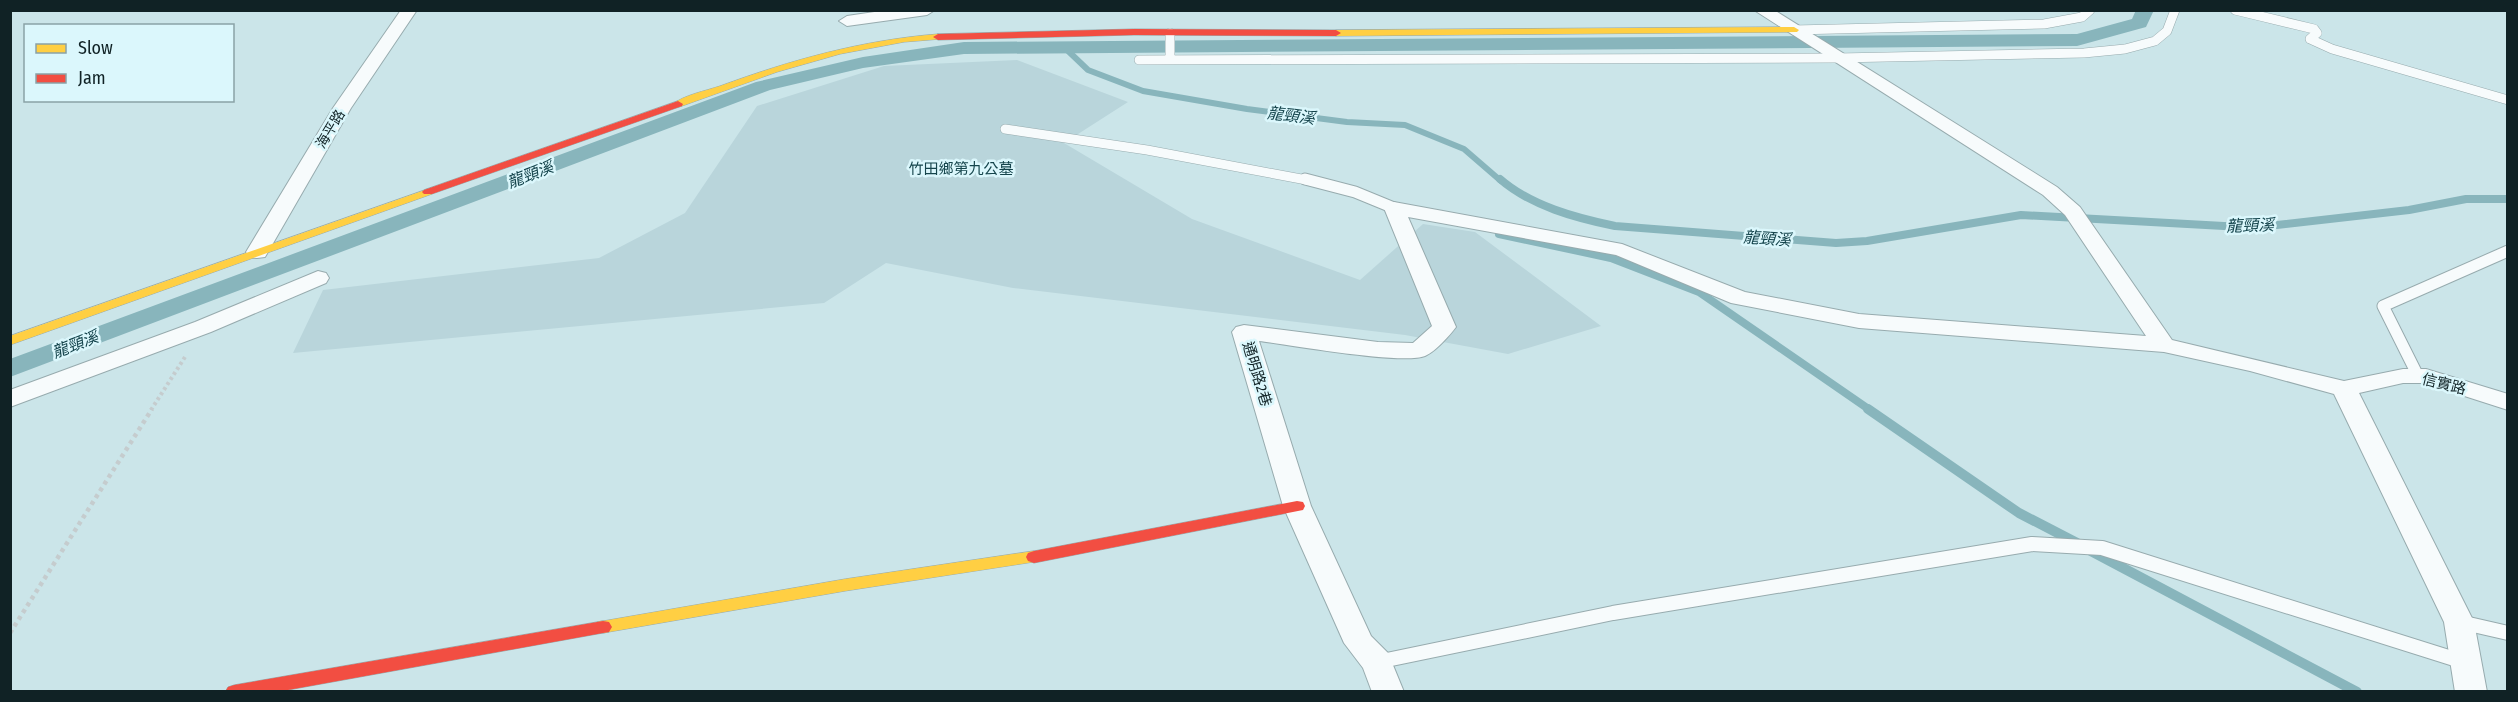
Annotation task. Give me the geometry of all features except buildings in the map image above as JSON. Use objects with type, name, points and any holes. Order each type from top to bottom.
[{"type":"street","name":"海平路","points":[[257,252],[342,108],[409,10]]},
{"type":"street","points":[[844,16],[927,10]]},
{"type":"street","points":[[1762,10],[2050,191],[2073,211],[2164,345]]},
{"type":"street","points":[[844,16],[855,29],[881,41]]},
{"type":"street","points":[[10,341],[796,62],[881,41],[1170,33],[1798,32]]},
{"type":"street","points":[[1394,208],[1622,250],[1739,298],[1859,321],[2164,345],[2254,365],[2344,389],[2459,622],[2471,692]]},
{"type":"street","name":"通明路2巷","points":[[1388,692],[1377,662],[1359,643],[1297,506],[1244,332],[1378,349],[1419,350],[1443,327],[1394,208]]},
{"type":"street","points":[[10,399],[203,327],[318,278]]},
{"type":"street","name":"信實路","points":[[2344,389],[2403,376],[2426,376],[2508,402]]},
{"type":"street","points":[[234,692],[834,587],[1041,556],[1297,506]]},
{"type":"lane","points":[[1798,32],[2044,24],[2082,17],[2090,10]]},
{"type":"lane","points":[[1139,60],[2084,53],[2121,49],[2146,43],[2164,35],[2175,10]]},
{"type":"lane","points":[[2235,10],[2314,29],[2317,33],[2310,39],[2332,50],[2508,100]]},
{"type":"lane","points":[[1170,33],[1170,59]]},
{"type":"lane","points":[[1005,129],[1084,138],[1303,179],[1377,199],[1394,208]]},
{"type":"lane","points":[[2418,376],[2383,306],[2508,251]]},
{"type":"lane","points":[[1377,662],[1612,614],[2032,544],[2098,547],[2466,663]]},
{"type":"lane","points":[[2459,622],[2508,633]]},
{"type":"path","points":[[10,633],[203,327]]},
{"type":"green space","name":"竹田鄉第九公墓","points":[[1017,60],[1128,102],[1064,143],[1192,219],[1360,280],[1423,224],[1475,232],[1601,326],[1508,354],[1405,335],[1013,288],[886,263],[824,303],[293,353],[323,290],[599,258],[685,213],[757,106],[884,66]]},
{"type":"waterway","name":"龍頸溪","points":[[10,369],[763,86],[838,67],[887,58],[964,48],[2077,40],[2140,23],[2145,10]]},
{"type":"waterway","name":"龍頸溪","points":[[1065,48],[1088,70],[1143,91],[1247,109],[1347,122],[1405,125],[1464,149],[1501,181]]},
{"type":"waterway","name":"龍頸溪","points":[[1500,179],[1526,197],[1554,210],[1615,226],[1836,243],[1867,241],[2021,215],[2224,226],[2277,225],[2409,210],[2466,199],[2508,199]]},
{"type":"waterway","points":[[1499,234],[1611,258],[1699,292],[1870,410]]},
{"type":"waterway","points":[[1868,409],[2019,513],[2077,543]]},
{"type":"waterway","points":[[2091,551],[2357,692]]},
{"type":"traffic: slow","points":[[1336,33],[1794,30]]},
{"type":"traffic: slow","points":[[678,104],[806,60],[871,45],[938,37]]},
{"type":"traffic: slow","points":[[10,341],[428,192]]},
{"type":"traffic: slow","points":[[603,627],[845,585],[1034,557]]},
{"type":"traffic: jam","points":[[938,37],[1134,32],[1336,33]]},
{"type":"traffic: jam","points":[[428,192],[678,104]]},
{"type":"traffic: jam","points":[[1034,557],[1297,506]]},
{"type":"traffic: jam","points":[[234,692],[603,627]]}]
